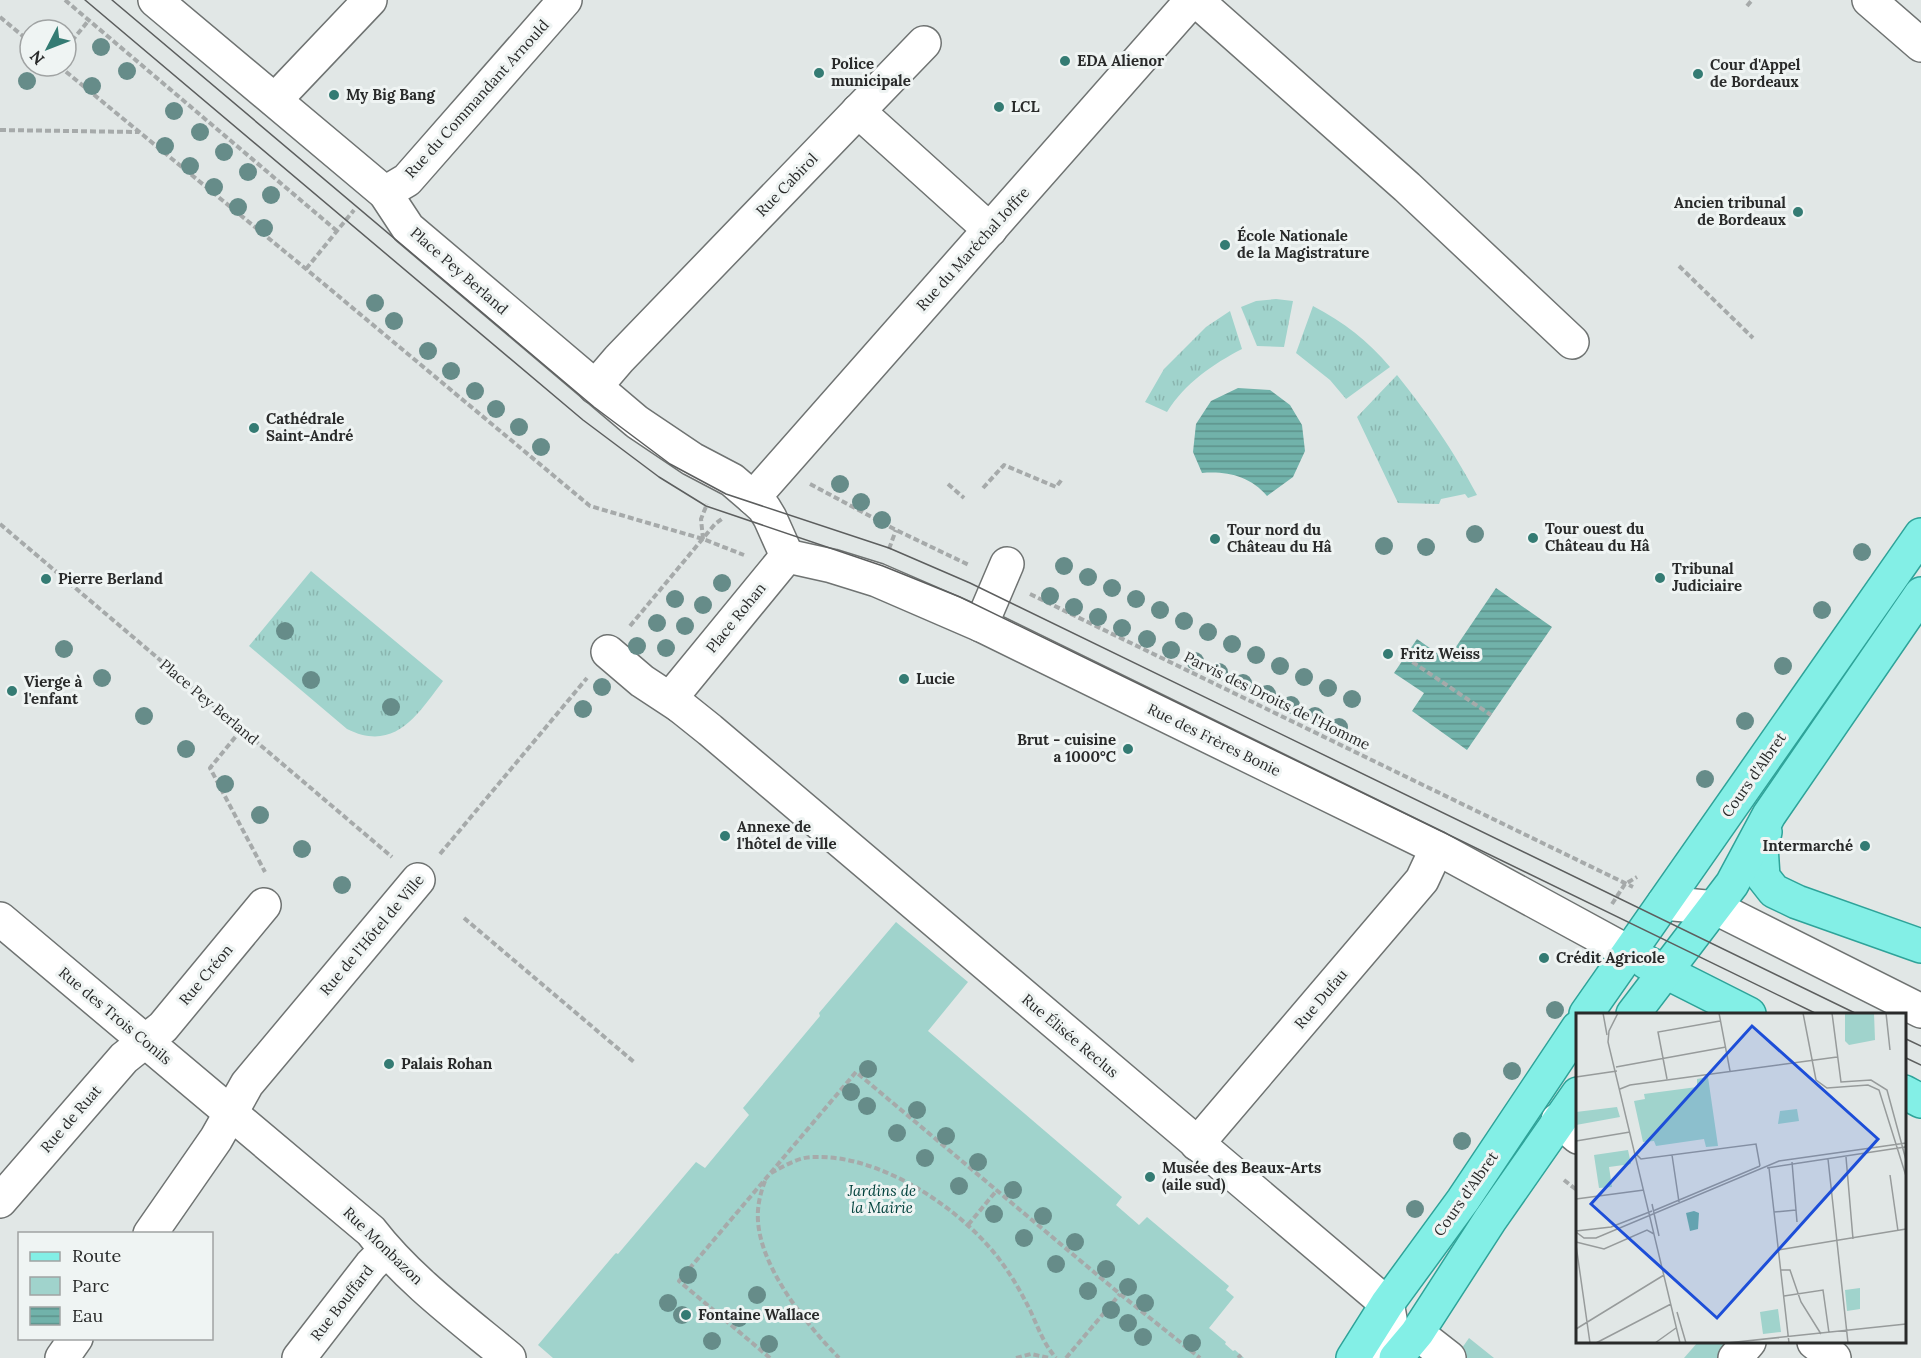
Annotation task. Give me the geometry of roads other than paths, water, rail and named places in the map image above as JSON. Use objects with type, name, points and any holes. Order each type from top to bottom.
[{"type":"main road","name":"Cours d'Albret","points":[[1587,1013],[1921,535]]},
{"type":"main road","points":[[1634,1013],[1716,908],[1732,884],[1769,814],[1921,594]]},
{"type":"main road","points":[[1769,814],[1761,846],[1761,864],[1763,877],[1774,891],[1797,902],[1921,946]]},
{"type":"main road","points":[[1628,952],[1747,1013]]},
{"type":"main road","name":"Cours d'Albret","points":[[1353,1358],[1387,1305],[1463,1200],[1576,1031]]},
{"type":"main road","points":[[1906,1093],[1921,1101]]},
{"type":"main road","points":[[1396,1358],[1568,1129],[1576,1101]]},
{"type":"street","name":"Place Pey Berland","points":[[155,0],[380,188],[408,228],[637,422],[692,459],[732,480],[753,498]]},
{"type":"street","points":[[275,100],[370,0]]},
{"type":"street","name":"Rue du Commandant Arnould","points":[[380,188],[407,180],[565,0]]},
{"type":"street","points":[[1869,0],[1921,45]]},
{"type":"street","points":[[1191,1],[1407,187],[1572,342]]},
{"type":"street","name":"Rue du Maréchal Joffre","points":[[753,498],[1191,1]]},
{"type":"street","name":"Rue Cabirol","points":[[595,387],[619,359],[924,44]]},
{"type":"street","points":[[858,111],[990,230]]},
{"type":"street","points":[[753,498],[764,508],[770,518],[781,564]]},
{"type":"street","name":"Rue des Frères Bonie","points":[[781,564],[832,566],[878,580],[981,625],[1437,848],[1628,952]]},
{"type":"street","name":"Place Rohan","points":[[680,706],[676,699],[678,689],[781,564]]},
{"type":"street","points":[[981,625],[1004,572]]},
{"type":"street","points":[[609,652],[642,681],[680,706]]},
{"type":"street","name":"Rue Élisée Reclus","points":[[680,706],[1387,1305]]},
{"type":"street","name":"Rue Dufau","points":[[1197,1144],[1422,880],[1437,848]]},
{"type":"street","name":"Rue de l'Hôtel de Ville","points":[[151,1232],[216,1139],[247,1084],[418,880]]},
{"type":"street","points":[[1664,903],[1716,908],[1921,1011]]},
{"type":"street","name":"Rue Créon","points":[[144,1042],[164,1027],[264,905]]},
{"type":"street","name":"Rue des Trois Conils","points":[[0,919],[230,1113]]},
{"type":"street","points":[[1787,944],[1887,970],[1921,986]]},
{"type":"street","name":"Rue de Ruat","points":[[0,1201],[124,1058],[144,1042]]},
{"type":"street","name":"Rue Monbazon","points":[[230,1113],[371,1231],[386,1250],[508,1358]]},
{"type":"street","name":"Rue Bouffard","points":[[299,1358],[371,1265],[386,1250]]},
{"type":"street","points":[[1384,1358],[1392,1325],[1387,1305]]},
{"type":"street","points":[[1417,1333],[1449,1358]]},
{"type":"street","points":[[62,1358],[75,1340]]},
{"type":"street","points":[[1735,1358],[1747,1343]]},
{"type":"street","points":[[1816,1343],[1834,1358]]},
{"type":"water","points":[[1238,388],[1270,390],[1290,405],[1302,425],[1305,451],[1293,477],[1267,496],[1246,479],[1229,474],[1202,473],[1193,452],[1196,424],[1211,401]]},
{"type":"water","points":[[1496,588],[1552,627],[1467,750],[1412,711],[1424,693],[1394,673],[1417,639],[1447,660]]},
{"type":"tram line","points":[[85,0],[583,420],[659,477],[706,506],[883,566],[960,597],[1815,1013]]},
{"type":"tram line","points":[[112,0],[594,407],[670,464],[726,494],[889,548],[970,583],[1855,1013]]},
{"type":"tram line","points":[[1906,1039],[1921,1046]]},
{"type":"tram line","points":[[1906,1058],[1921,1065]]},
{"type":"place","name":"EDA Alienor","points":[[1065,61]]},
{"type":"place","name":"Police municipale","points":[[819,73]]},
{"type":"place","name":"Cour d'Appel de Bordeaux","points":[[1698,74]]},
{"type":"place","name":"My Big Bang","points":[[334,95]]},
{"type":"place","name":"LCL","points":[[999,107]]},
{"type":"place","name":"Ancien tribunal de Bordeaux","points":[[1798,212]]},
{"type":"place","name":"École Nationale de la Magistrature","points":[[1225,245]]},
{"type":"place","name":"Cathédrale Saint-André","points":[[254,428]]},
{"type":"place","name":"Tour ouest du Château du Hâ","points":[[1533,538]]},
{"type":"place","name":"Tour nord du Château du Hâ","points":[[1215,539]]},
{"type":"place","name":"Tribunal Judiciaire","points":[[1660,578]]},
{"type":"place","name":"Pierre Berland","points":[[46,579]]},
{"type":"place","name":"Fritz Weiss","points":[[1388,654]]},
{"type":"place","name":"Lucie","points":[[904,679]]},
{"type":"place","name":"Vierge à l'enfant","points":[[12,691]]},
{"type":"place","name":"Brut - cuisine a 1000°C","points":[[1128,749]]},
{"type":"place","name":"Annexe de l'hôtel de ville","points":[[725,836]]},
{"type":"place","name":"Intermarché","points":[[1865,846]]},
{"type":"place","name":"Crédit Agricole","points":[[1544,958]]},
{"type":"place","name":"Palais Rohan","points":[[389,1064]]},
{"type":"place","name":"Musée des Beaux-Arts (aile sud)","points":[[1150,1177]]},
{"type":"place","name":"Fontaine Wallace","points":[[686,1315]]},
{"type":"park label","name":"Jardins de la Mairie","points":[[882,1200]]}]
